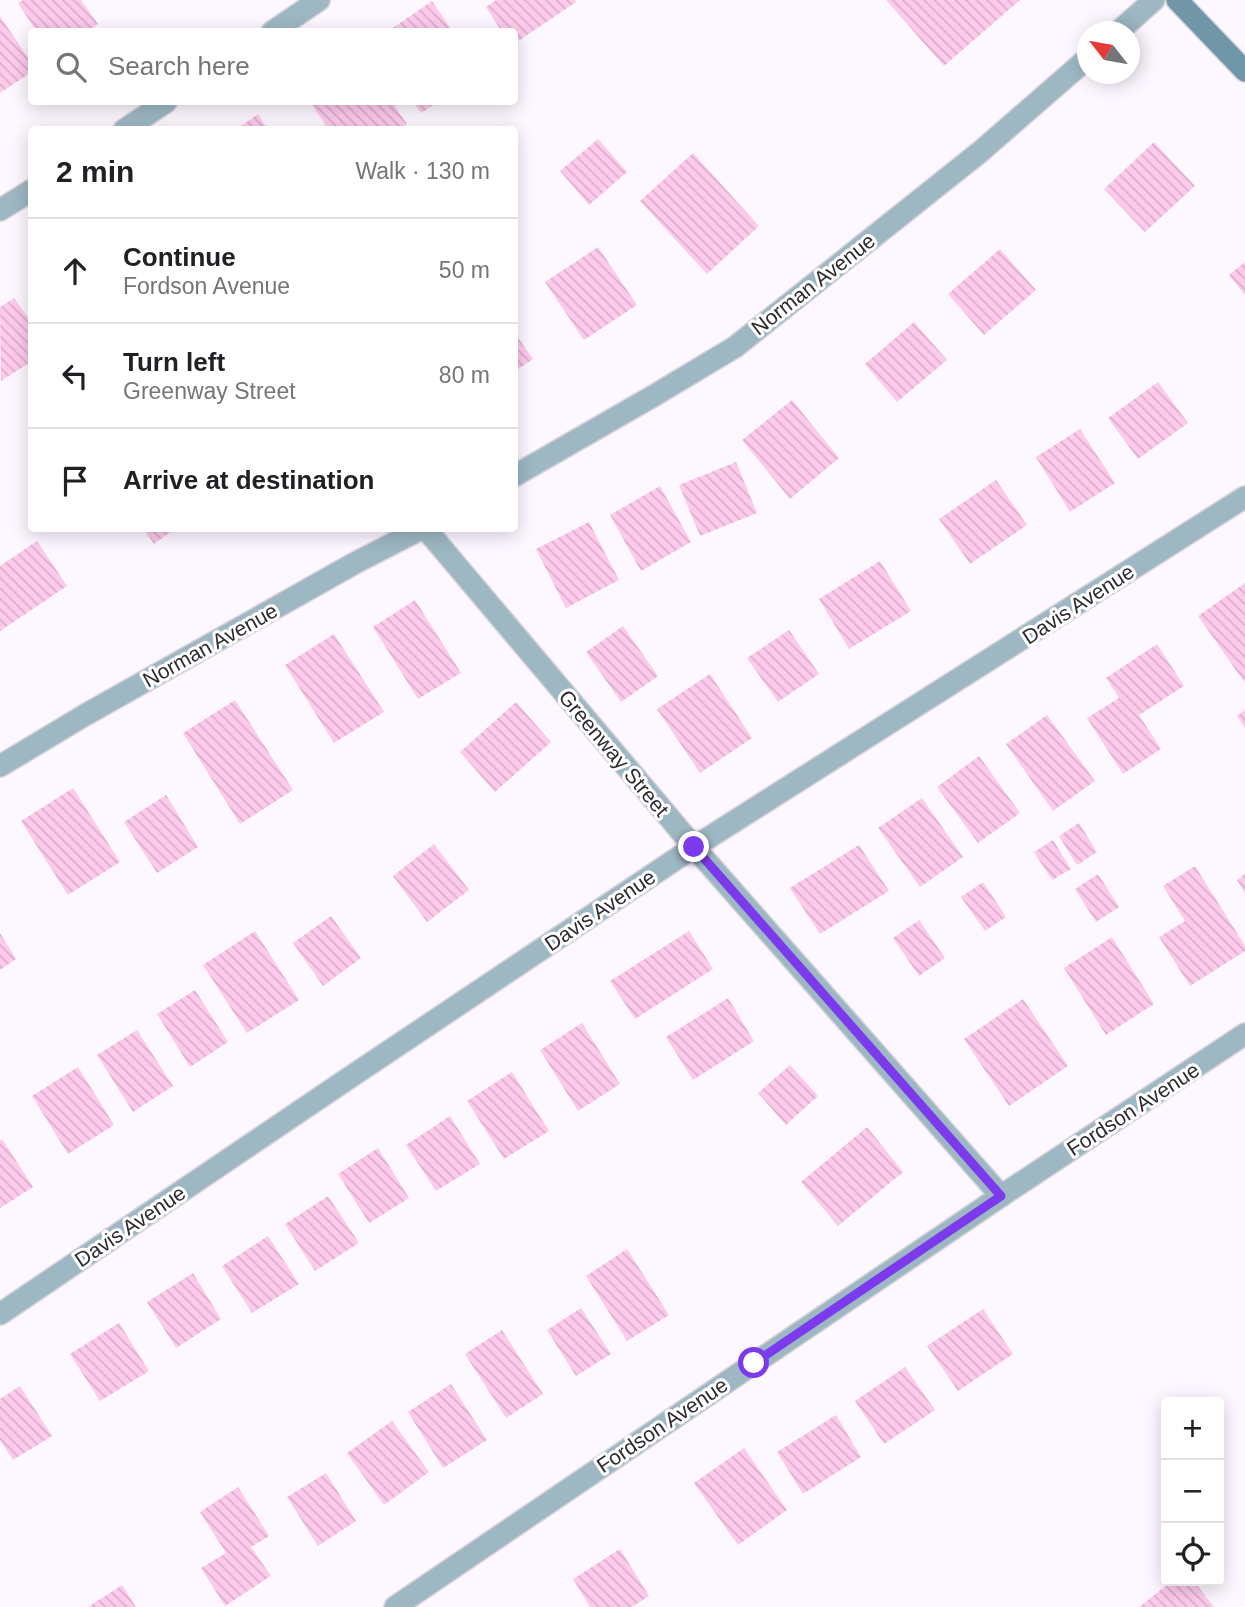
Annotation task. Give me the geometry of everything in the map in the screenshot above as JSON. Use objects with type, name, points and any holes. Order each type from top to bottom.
[{"type":"main road","points":[[1177,0],[1245,71]]},
{"type":"street","points":[[278,28],[319,0]]},
{"type":"street","points":[[1130,21],[1153,0]]},
{"type":"street","name":"Norman Avenue","points":[[518,474],[735,347],[980,152],[1077,67]]},
{"type":"street","points":[[130,126],[162,105]]},
{"type":"street","points":[[0,210],[28,192]]},
{"type":"street","name":"Davis Avenue","points":[[0,1314],[694,847],[1245,497]]},
{"type":"street","name":"Norman Avenue","points":[[0,766],[120,695],[355,563],[416,532]]},
{"type":"street","name":"Greenway Street","points":[[427,532],[694,847],[1001,1196]]},
{"type":"street","name":"Fordson Avenue","points":[[395,1607],[1245,1034]]},
{"type":"building","points":[[23,0],[81,0],[98,24],[92,28],[34,28],[18,3]]},
{"type":"building","points":[[496,0],[576,2],[518,41],[518,28],[499,28],[486,7]]},
{"type":"building","points":[[886,0],[1020,0],[944,66]]},
{"type":"building","points":[[432,1],[450,28],[393,28]]},
{"type":"building","points":[[0,16],[28,58],[28,75],[0,93]]},
{"type":"building","points":[[312,105],[394,105],[407,124],[404,126],[326,126]]},
{"type":"building","points":[[415,105],[433,105],[421,113]]},
{"type":"building","points":[[258,114],[266,126],[241,126]]},
{"type":"building","points":[[598,139],[627,172],[589,205],[560,171]]},
{"type":"building","points":[[1154,142],[1195,186],[1145,232],[1104,189]]},
{"type":"building","points":[[693,153],[759,226],[707,274],[640,201]]},
{"type":"building","points":[[598,247],[637,305],[584,340],[545,282]]},
{"type":"building","points":[[1000,249],[1036,290],[984,335],[948,294]]},
{"type":"building","points":[[1245,262],[1245,295],[1229,275]]},
{"type":"building","points":[[14,298],[28,317],[28,364],[1,381],[0,307]]},
{"type":"building","points":[[914,322],[947,360],[897,402],[865,364]]},
{"type":"building","points":[[518,338],[533,359],[518,369]]},
{"type":"building","points":[[1158,382],[1188,423],[1138,459],[1108,418]]},
{"type":"building","points":[[792,400],[839,458],[790,499],[742,440]]},
{"type":"building","points":[[1080,429],[1115,483],[1070,512],[1036,457]]},
{"type":"building","points":[[736,462],[757,513],[700,536],[679,485]]},
{"type":"building","points":[[996,480],[1027,525],[970,564],[939,519]]},
{"type":"building","points":[[660,486],[691,542],[641,571],[610,515]]},
{"type":"building","points":[[589,522],[619,580],[566,608],[536,549]]},
{"type":"building","points":[[146,532],[170,532],[154,544]]},
{"type":"building","points":[[37,541],[67,586],[0,631],[0,566]]},
{"type":"building","points":[[880,561],[911,611],[849,649],[819,599]]},
{"type":"building","points":[[1245,583],[1245,683],[1198,616]]},
{"type":"building","points":[[415,600],[461,673],[418,699],[373,627]]},
{"type":"building","points":[[623,626],[658,676],[621,702],[586,652]]},
{"type":"building","points":[[789,630],[819,674],[778,702],[747,658]]},
{"type":"building","points":[[334,634],[384,712],[334,743],[285,665]]},
{"type":"building","points":[[1157,644],[1184,686],[1139,715],[1161,749],[1123,774],[1087,718],[1119,698],[1106,678]]},
{"type":"building","points":[[710,674],[752,738],[700,773],[657,709]]},
{"type":"building","points":[[235,700],[293,790],[240,824],[183,733]]},
{"type":"building","points":[[516,702],[551,742],[495,792],[460,752]]},
{"type":"building","points":[[1245,710],[1245,728],[1237,716]]},
{"type":"building","points":[[1047,715],[1095,781],[1053,811],[1006,744]]},
{"type":"building","points":[[979,756],[1020,813],[978,843],[937,787]]},
{"type":"building","points":[[73,788],[120,862],[68,895],[21,821]]},
{"type":"building","points":[[166,795],[198,847],[157,873],[124,822]]},
{"type":"building","points":[[922,798],[963,857],[920,887],[878,828]]},
{"type":"building","points":[[1079,823],[1097,852],[1077,865],[1059,836]]},
{"type":"building","points":[[1053,840],[1071,869],[1052,880],[1034,852]]},
{"type":"building","points":[[434,844],[469,890],[427,922],[393,876]]},
{"type":"building","points":[[859,845],[889,891],[820,934],[790,888]]},
{"type":"building","points":[[1195,866],[1245,946],[1245,951],[1190,986],[1159,937],[1185,921],[1163,886]]},
{"type":"building","points":[[1098,874],[1119,907],[1096,922],[1075,889]]},
{"type":"building","points":[[1245,874],[1245,893],[1237,880]]},
{"type":"building","points":[[983,882],[1006,917],[985,931],[961,897]]},
{"type":"building","points":[[331,916],[361,958],[323,986],[293,943]]},
{"type":"building","points":[[919,920],[945,958],[919,976],[893,938]]},
{"type":"building","points":[[255,931],[299,1000],[247,1033],[203,965]]},
{"type":"building","points":[[689,931],[713,969],[635,1019],[610,981]]},
{"type":"building","points":[[0,933],[16,959],[0,970]]},
{"type":"building","points":[[1112,937],[1154,1004],[1106,1035],[1064,968]]},
{"type":"building","points":[[195,990],[228,1042],[190,1067],[157,1014]]},
{"type":"building","points":[[728,998],[754,1041],[693,1080],[666,1037]]},
{"type":"building","points":[[1023,999],[1068,1066],[1009,1106],[964,1039]]},
{"type":"building","points":[[582,1023],[620,1084],[578,1111],[540,1050]]},
{"type":"building","points":[[137,1030],[173,1086],[133,1112],[97,1055]]},
{"type":"building","points":[[790,1065],[818,1096],[786,1125],[758,1093]]},
{"type":"building","points":[[78,1067],[114,1125],[68,1154],[32,1096]]},
{"type":"building","points":[[512,1072],[549,1131],[504,1159],[467,1101]]},
{"type":"building","points":[[450,1116],[480,1164],[436,1191],[406,1145]]},
{"type":"building","points":[[867,1127],[903,1172],[838,1226],[801,1182]]},
{"type":"building","points":[[2,1139],[33,1187],[0,1208],[0,1141]]},
{"type":"building","points":[[378,1148],[409,1198],[369,1223],[338,1174]]},
{"type":"building","points":[[328,1196],[359,1243],[315,1271],[285,1224]]},
{"type":"building","points":[[268,1236],[299,1284],[252,1313],[222,1266]]},
{"type":"building","points":[[627,1249],[669,1315],[627,1341],[586,1276]]},
{"type":"building","points":[[193,1273],[221,1319],[176,1348],[147,1302]]},
{"type":"building","points":[[581,1308],[611,1354],[576,1376],[547,1330]]},
{"type":"building","points":[[983,1309],[1013,1354],[958,1391],[927,1346]]},
{"type":"building","points":[[119,1323],[149,1371],[100,1401],[70,1354]]},
{"type":"building","points":[[502,1330],[543,1394],[506,1418],[465,1354]]},
{"type":"building","points":[[905,1367],[935,1410],[884,1444],[855,1401]]},
{"type":"building","points":[[451,1384],[487,1440],[443,1468],[408,1412]]},
{"type":"building","points":[[20,1386],[52,1436],[13,1460],[0,1440],[0,1399]]},
{"type":"building","points":[[836,1415],[861,1457],[803,1494],[777,1452]]},
{"type":"building","points":[[392,1421],[429,1472],[384,1505],[347,1453]]},
{"type":"building","points":[[744,1448],[787,1510],[738,1545],[694,1483]]},
{"type":"building","points":[[326,1473],[356,1521],[318,1546],[287,1497]]},
{"type":"building","points":[[238,1487],[269,1536],[251,1547],[271,1576],[225,1606],[201,1568],[226,1553],[200,1512]]},
{"type":"building","points":[[620,1549],[649,1596],[632,1607],[590,1607],[573,1579]]},
{"type":"building","points":[[122,1585],[136,1607],[88,1607]]},
{"type":"building","points":[[1166,1586],[1198,1586],[1214,1607],[1139,1607]]},
{"type":"route","points":[[694,847],[1001,1196],[754,1363]]}]
